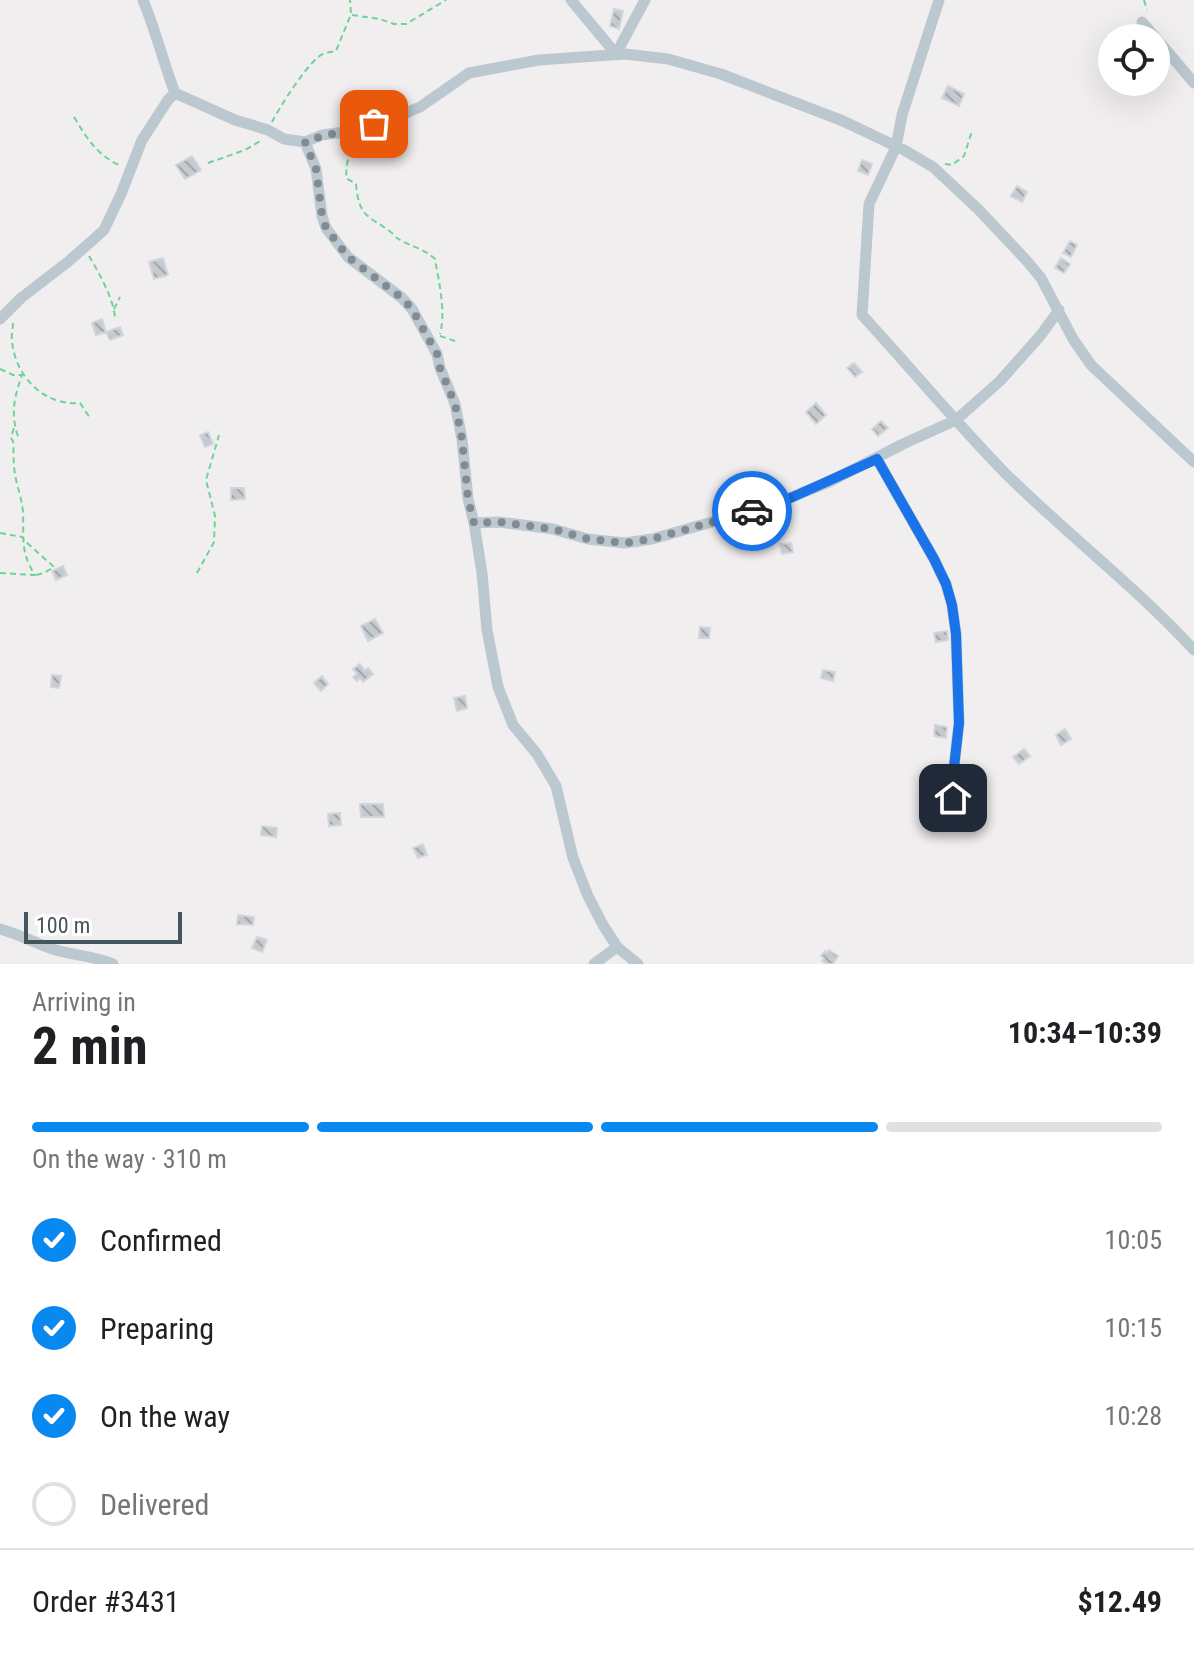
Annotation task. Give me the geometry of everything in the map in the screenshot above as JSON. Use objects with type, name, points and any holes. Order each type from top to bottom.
[{"type":"street","points":[[143,0],[175,93],[284,139],[305,142],[322,135],[359,130],[420,107],[469,73],[539,60],[616,54],[668,59],[721,74],[843,121],[920,159],[949,181],[1041,278],[1073,339],[1091,365],[1194,462]]},
{"type":"street","points":[[571,0],[616,54]]},
{"type":"street","points":[[616,54],[645,0]]},
{"type":"street","points":[[939,0],[902,115],[896,147],[869,204],[862,315],[1009,476],[1150,604],[1194,650]]},
{"type":"street","points":[[1170,55],[1194,83]]},
{"type":"street","points":[[4,315],[104,230],[142,140],[175,93]]},
{"type":"street","points":[[305,142],[316,169],[326,228],[348,257],[412,309],[437,354],[455,404],[462,439],[468,499],[482,573],[487,630],[498,687],[513,725],[553,778],[577,870],[603,925],[617,947],[638,964]]},
{"type":"street","points":[[474,523],[499,522],[553,529],[588,539],[625,543],[769,506],[827,483],[956,420],[1000,381],[1059,310]]},
{"type":"street","points":[[877,459],[934,559],[952,605],[959,723],[953,776],[953,820]]},
{"type":"street","points":[[0,929],[51,949],[91,956],[113,964]]},
{"type":"street","points":[[594,964],[617,947]]},
{"type":"path","points":[[208,163],[245,150],[272,132],[277,111],[304,73],[321,54],[336,51],[351,14],[350,0]]},
{"type":"path","points":[[351,14],[406,24],[446,0]]},
{"type":"path","points":[[74,117],[100,154],[131,170]]},
{"type":"path","points":[[920,159],[952,165],[964,156],[972,131]]},
{"type":"path","points":[[370,138],[357,144],[347,157],[346,178],[356,184],[362,208],[372,221],[435,259],[441,294],[440,335],[458,342]]},
{"type":"path","points":[[85,248],[107,288],[115,320]]},
{"type":"path","points":[[113,310],[120,297]]},
{"type":"path","points":[[4,315],[13,322],[12,342],[22,375],[40,394],[68,404],[80,403],[90,418]]},
{"type":"path","points":[[0,369],[22,375]]},
{"type":"path","points":[[19,439],[13,414],[14,395],[22,375]]},
{"type":"path","points":[[15,424],[11,438],[23,511],[22,537],[27,563],[35,575]]},
{"type":"path","points":[[197,573],[214,542],[215,516],[206,480],[219,435]]},
{"type":"path","points":[[0,533],[22,537],[54,567],[35,575],[0,573]]},
{"type":"building","points":[[614,9],[623,11],[619,29],[610,26]]},
{"type":"building","points":[[948,86],[964,94],[959,106],[942,98]]},
{"type":"building","points":[[192,156],[201,170],[185,179],[176,165]]},
{"type":"building","points":[[862,160],[872,164],[868,175],[858,171]]},
{"type":"building","points":[[1017,186],[1027,192],[1022,202],[1011,196]]},
{"type":"building","points":[[1070,241],[1077,245],[1071,257],[1063,253]]},
{"type":"building","points":[[163,258],[168,275],[154,279],[149,262]]},
{"type":"building","points":[[1061,258],[1070,264],[1064,273],[1055,268]]},
{"type":"building","points":[[102,319],[106,332],[96,335],[92,323]]},
{"type":"building","points":[[120,327],[123,335],[110,340],[106,332]]},
{"type":"building","points":[[854,363],[862,372],[855,377],[847,368]]},
{"type":"building","points":[[816,403],[826,415],[816,424],[806,412]]},
{"type":"building","points":[[881,421],[888,428],[878,436],[872,429]]},
{"type":"building","points":[[208,432],[213,444],[205,447],[200,435]]},
{"type":"building","points":[[231,488],[244,488],[245,499],[231,500]]},
{"type":"building","points":[[791,543],[793,552],[782,554],[780,544]]},
{"type":"building","points":[[63,566],[67,575],[56,580],[52,571]]},
{"type":"building","points":[[375,619],[383,633],[368,641],[361,626]]},
{"type":"building","points":[[700,627],[710,628],[709,638],[699,638]]},
{"type":"building","points":[[947,631],[948,640],[936,642],[934,633]]},
{"type":"building","points":[[360,664],[365,671],[368,668],[373,674],[363,682],[353,677],[357,674],[353,669]]},
{"type":"building","points":[[823,670],[835,672],[833,681],[821,678]]},
{"type":"building","points":[[52,675],[61,676],[59,688],[51,687]]},
{"type":"building","points":[[322,676],[328,684],[321,691],[314,683]]},
{"type":"building","points":[[465,696],[467,708],[457,711],[454,698]]},
{"type":"building","points":[[935,725],[947,727],[946,738],[934,736]]},
{"type":"building","points":[[1065,729],[1071,739],[1061,745],[1056,735]]},
{"type":"building","points":[[1024,749],[1030,756],[1019,764],[1013,757]]},
{"type":"building","points":[[360,804],[383,804],[384,817],[361,817]]},
{"type":"building","points":[[340,813],[341,825],[329,826],[328,814]]},
{"type":"building","points":[[262,826],[277,828],[276,837],[261,835]]},
{"type":"building","points":[[423,844],[427,855],[418,858],[413,848]]},
{"type":"building","points":[[238,915],[254,917],[253,925],[237,924]]},
{"type":"building","points":[[257,937],[267,940],[262,952],[252,948]]},
{"type":"building","points":[[829,950],[838,956],[833,964],[822,961],[824,958],[821,956]]},
{"type":"way so far","points":[[374,124],[359,130],[322,135],[305,142],[316,169],[322,216],[326,228],[348,257],[412,309],[437,354],[455,404],[474,523],[499,522],[553,529],[588,539],[625,543],[652,539],[752,511]]},
{"type":"route","points":[[752,511],[827,483],[877,459],[934,559],[952,605],[959,723],[953,798]]}]
